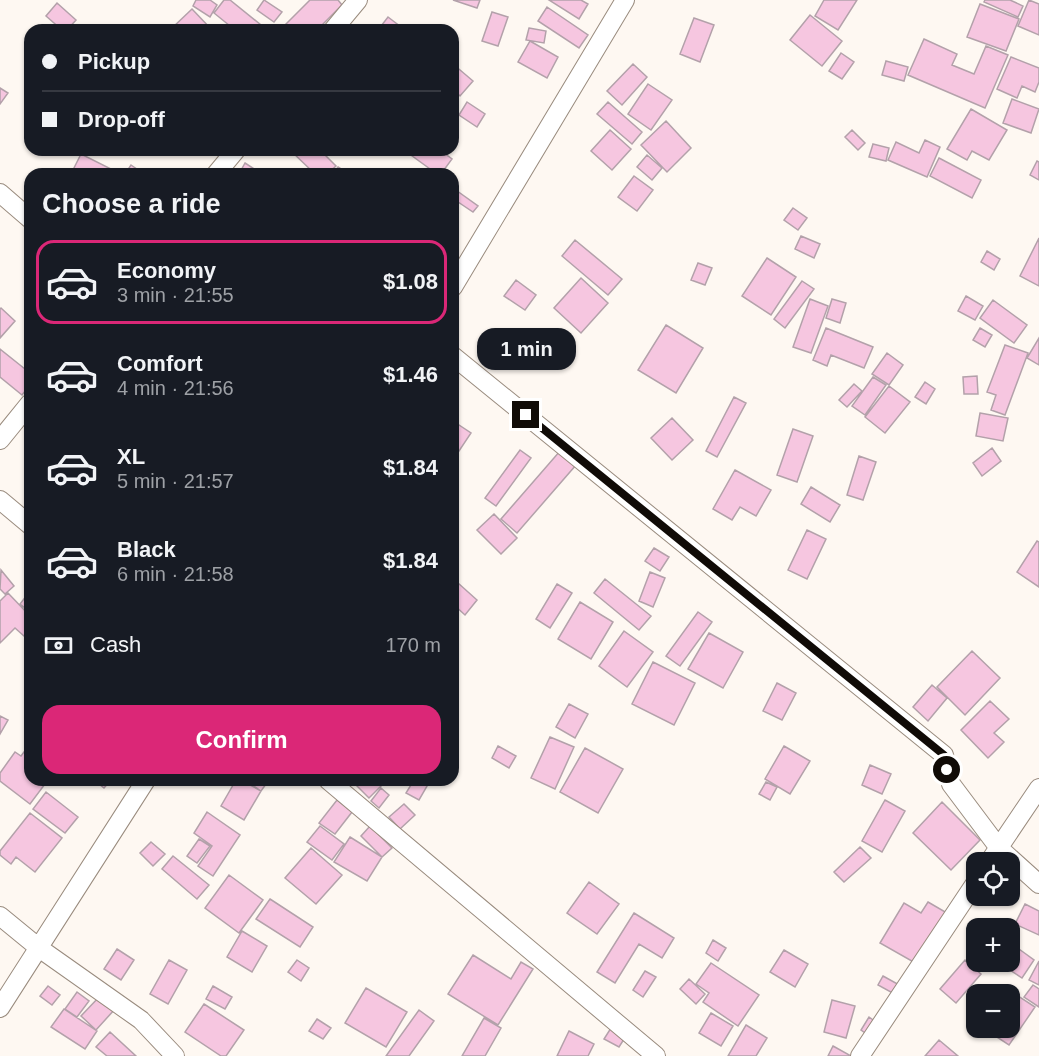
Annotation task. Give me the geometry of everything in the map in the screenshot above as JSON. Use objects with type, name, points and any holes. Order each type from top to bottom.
[{"type":"street","points":[[338,24],[358,0]]},
{"type":"street","points":[[459,277],[625,0]]},
{"type":"street","points":[[221,168],[231,156]]},
{"type":"street","points":[[0,194],[24,214]]},
{"type":"street","points":[[459,361],[944,755],[951,784],[992,852]]},
{"type":"street","points":[[0,440],[24,410]]},
{"type":"street","points":[[0,500],[24,520]]},
{"type":"street","points":[[0,1008],[142,786]]},
{"type":"street","points":[[335,786],[656,1056]]},
{"type":"street","points":[[996,852],[1039,788]]},
{"type":"street","points":[[1020,872],[1039,884]]},
{"type":"street","points":[[860,1056],[966,897]]},
{"type":"street","points":[[0,916],[39,948],[141,1020],[175,1056]]},
{"type":"building","points":[[196,0],[210,0],[217,5],[210,17],[193,6]]},
{"type":"building","points":[[224,0],[230,0],[260,24],[228,24],[214,13]]},
{"type":"building","points":[[264,0],[282,12],[274,22],[257,10]]},
{"type":"building","points":[[310,0],[338,0],[342,5],[323,24],[286,24]]},
{"type":"building","points":[[453,0],[480,0],[477,8]]},
{"type":"building","points":[[549,0],[581,0],[588,4],[579,19]]},
{"type":"building","points":[[824,0],[857,0],[838,30],[815,16]]},
{"type":"building","points":[[985,0],[1010,0],[1023,6],[1018,17],[984,2]]},
{"type":"building","points":[[1029,0],[1039,4],[1039,35],[1018,26]]},
{"type":"building","points":[[57,3],[76,20],[72,24],[55,24],[46,16]]},
{"type":"building","points":[[980,4],[1019,19],[1006,51],[967,37]]},
{"type":"building","points":[[547,7],[588,35],[579,48],[538,21]]},
{"type":"building","points":[[192,9],[206,24],[176,24]]},
{"type":"building","points":[[492,12],[508,17],[498,46],[482,41]]},
{"type":"building","points":[[810,15],[842,41],[822,66],[790,40]]},
{"type":"building","points":[[388,17],[397,24],[383,24]]},
{"type":"building","points":[[694,18],[714,25],[700,62],[680,54]]},
{"type":"building","points":[[529,28],[546,31],[544,43],[526,40]]},
{"type":"building","points":[[924,39],[957,54],[952,65],[974,74],[986,46],[1008,55],[985,108],[908,75]]},
{"type":"building","points":[[530,41],[558,57],[547,78],[518,62]]},
{"type":"building","points":[[841,53],[854,62],[842,79],[829,71]]},
{"type":"building","points":[[1011,57],[1039,68],[1039,82],[1035,92],[1022,86],[1017,98],[997,89]]},
{"type":"building","points":[[886,61],[908,67],[904,81],[882,75]]},
{"type":"building","points":[[633,64],[647,77],[622,105],[607,91]]},
{"type":"building","points":[[459,69],[473,81],[459,95]]},
{"type":"building","points":[[648,84],[672,100],[651,130],[628,114]]},
{"type":"building","points":[[0,88],[8,93],[0,104]]},
{"type":"building","points":[[1012,99],[1039,109],[1031,133],[1003,123]]},
{"type":"building","points":[[467,102],[485,114],[477,127],[459,115]]},
{"type":"building","points":[[608,102],[642,132],[632,144],[597,114]]},
{"type":"building","points":[[971,109],[1007,130],[989,160],[972,151],[967,160],[947,149]]},
{"type":"building","points":[[666,121],[691,148],[667,172],[641,145]]},
{"type":"building","points":[[610,130],[631,149],[612,170],[591,151]]},
{"type":"building","points":[[852,130],[865,143],[858,150],[845,137]]},
{"type":"building","points":[[925,140],[940,147],[927,177],[888,160],[896,142],[919,153]]},
{"type":"building","points":[[873,144],[889,148],[886,161],[869,157]]},
{"type":"building","points":[[647,155],[662,168],[652,180],[637,167]]},
{"type":"building","points":[[80,156],[85,156],[109,168],[74,168]]},
{"type":"building","points":[[296,156],[326,156],[336,166],[334,168],[309,168]]},
{"type":"building","points":[[412,156],[448,156],[452,159],[445,168],[429,168]]},
{"type":"building","points":[[939,158],[981,180],[972,198],[930,176]]},
{"type":"building","points":[[1037,161],[1039,162],[1039,180],[1030,175]]},
{"type":"building","points":[[245,163],[253,168],[242,168]]},
{"type":"building","points":[[634,176],[653,190],[637,211],[618,197]]},
{"type":"building","points":[[459,192],[478,206],[473,212],[459,203]]},
{"type":"building","points":[[793,208],[807,218],[798,230],[784,220]]},
{"type":"building","points":[[801,236],[820,244],[814,258],[795,249]]},
{"type":"building","points":[[1039,238],[1039,286],[1020,276]]},
{"type":"building","points":[[575,240],[622,279],[608,295],[562,256]]},
{"type":"building","points":[[987,251],[1000,259],[994,270],[981,262]]},
{"type":"building","points":[[767,258],[796,277],[771,315],[742,296]]},
{"type":"building","points":[[698,263],[712,268],[705,285],[691,280]]},
{"type":"building","points":[[581,278],[608,303],[581,333],[554,308]]},
{"type":"building","points":[[516,280],[536,295],[525,310],[504,296]]},
{"type":"building","points":[[802,281],[814,289],[785,328],[774,319]]},
{"type":"building","points":[[966,296],[983,306],[975,320],[958,311]]},
{"type":"building","points":[[810,299],[828,306],[811,353],[793,347]]},
{"type":"building","points":[[832,299],[846,303],[840,323],[826,318]]},
{"type":"building","points":[[993,300],[1027,325],[1014,343],[980,318]]},
{"type":"building","points":[[0,309],[15,321],[0,338]]},
{"type":"building","points":[[666,325],[703,348],[676,393],[638,370]]},
{"type":"building","points":[[826,328],[873,347],[864,368],[831,355],[827,366],[813,360]]},
{"type":"building","points":[[980,328],[992,335],[985,347],[973,340]]},
{"type":"building","points":[[1039,338],[1039,365],[1027,358]]},
{"type":"building","points":[[1005,345],[1028,353],[1005,415],[991,410],[996,395],[987,392]]},
{"type":"building","points":[[0,349],[24,368],[24,392],[22,395],[0,377]]},
{"type":"building","points":[[887,353],[903,365],[889,385],[872,374]]},
{"type":"building","points":[[977,376],[978,394],[964,394],[963,377]]},
{"type":"building","points":[[873,377],[886,385],[865,415],[852,406]]},
{"type":"building","points":[[925,382],[935,389],[926,404],[915,397]]},
{"type":"building","points":[[854,384],[862,391],[847,407],[839,400]]},
{"type":"building","points":[[889,386],[910,402],[885,433],[865,417]]},
{"type":"building","points":[[734,397],[746,403],[717,457],[706,451]]},
{"type":"building","points":[[980,413],[1008,418],[1003,441],[976,436]]},
{"type":"building","points":[[672,418],[693,440],[672,460],[651,438]]},
{"type":"building","points":[[459,425],[471,433],[459,451]]},
{"type":"building","points":[[793,429],[813,436],[797,482],[777,475]]},
{"type":"building","points":[[992,448],[1001,461],[982,476],[973,463]]},
{"type":"building","points":[[520,450],[531,458],[496,506],[485,498]]},
{"type":"building","points":[[560,451],[576,465],[517,533],[501,519]]},
{"type":"building","points":[[859,456],[876,462],[863,500],[847,495]]},
{"type":"building","points":[[735,470],[771,490],[756,516],[740,507],[732,520],[713,509]]},
{"type":"building","points":[[811,487],[840,505],[830,522],[801,504]]},
{"type":"building","points":[[494,514],[517,538],[501,554],[477,530]]},
{"type":"building","points":[[807,530],[826,539],[807,579],[788,570]]},
{"type":"building","points":[[1037,541],[1039,542],[1039,587],[1017,572]]},
{"type":"building","points":[[654,548],[669,557],[660,571],[645,561]]},
{"type":"building","points":[[1,570],[14,586],[5,594],[0,589]]},
{"type":"building","points":[[650,572],[665,578],[653,607],[639,601]]},
{"type":"building","points":[[605,579],[651,616],[639,630],[594,593]]},
{"type":"building","points":[[459,584],[477,600],[465,615],[459,610]]},
{"type":"building","points":[[557,584],[572,593],[550,628],[536,619]]},
{"type":"building","points":[[8,593],[24,610],[24,636],[15,628],[0,643],[0,601]]},
{"type":"building","points":[[580,602],[613,622],[591,659],[558,639]]},
{"type":"building","points":[[698,612],[712,622],[680,666],[666,656]]},
{"type":"building","points":[[624,631],[653,652],[627,687],[599,666]]},
{"type":"building","points":[[709,633],[743,652],[723,688],[688,669]]},
{"type":"building","points":[[972,651],[1000,678],[965,715],[937,687]]},
{"type":"building","points":[[653,662],[695,683],[674,725],[632,704]]},
{"type":"building","points":[[777,683],[796,693],[782,720],[763,711]]},
{"type":"building","points":[[932,685],[947,698],[928,721],[913,707]]},
{"type":"building","points":[[990,701],[1009,719],[994,733],[1004,742],[988,758],[961,730]]},
{"type":"building","points":[[569,704],[588,714],[575,738],[556,727]]},
{"type":"building","points":[[0,716],[8,720],[0,734]]},
{"type":"building","points":[[550,737],[574,747],[555,789],[531,778]]},
{"type":"building","points":[[498,746],[516,756],[509,768],[492,758]]},
{"type":"building","points":[[784,746],[810,761],[790,794],[765,779]]},
{"type":"building","points":[[585,748],[623,769],[598,813],[560,792]]},
{"type":"building","points":[[15,752],[21,756],[24,752],[24,786],[44,786],[30,804],[0,781],[0,773]]},
{"type":"building","points":[[870,765],[891,774],[882,794],[862,785]]},
{"type":"building","points":[[766,782],[777,787],[770,800],[759,794]]},
{"type":"building","points":[[233,786],[252,786],[261,791],[244,820],[221,806]]},
{"type":"building","points":[[254,786],[265,786],[261,791]]},
{"type":"building","points":[[357,786],[381,786],[369,798]]},
{"type":"building","points":[[410,786],[427,786],[419,800],[406,793]]},
{"type":"building","points":[[381,788],[389,795],[379,808],[371,801]]},
{"type":"building","points":[[46,792],[78,817],[65,833],[33,809]]},
{"type":"building","points":[[337,800],[352,812],[335,834],[319,823]]},
{"type":"building","points":[[885,800],[905,811],[882,852],[862,841]]},
{"type":"building","points":[[942,802],[980,840],[951,870],[913,833]]},
{"type":"building","points":[[404,804],[415,815],[400,829],[389,817]]},
{"type":"building","points":[[207,812],[240,835],[213,876],[198,866],[212,846],[194,833]]},
{"type":"building","points":[[30,813],[62,838],[35,872],[16,857],[11,864],[0,855],[0,851]]},
{"type":"building","points":[[320,826],[344,844],[332,860],[307,842]]},
{"type":"building","points":[[370,826],[392,848],[382,857],[361,836]]},
{"type":"building","points":[[350,837],[382,857],[367,881],[334,862]]},
{"type":"building","points":[[199,839],[210,846],[197,863],[187,856]]},
{"type":"building","points":[[151,842],[165,854],[153,866],[140,853]]},
{"type":"building","points":[[860,847],[871,858],[844,882],[834,872]]},
{"type":"building","points":[[311,848],[342,875],[316,904],[285,878]]},
{"type":"building","points":[[173,856],[209,885],[197,899],[162,869]]},
{"type":"building","points":[[229,875],[263,900],[239,933],[205,908]]},
{"type":"building","points":[[589,882],[619,904],[597,934],[567,913]]},
{"type":"building","points":[[270,899],[313,927],[300,947],[256,919]]},
{"type":"building","points":[[928,902],[947,913],[917,964],[880,943],[904,903],[921,913]]},
{"type":"building","points":[[1025,904],[1039,911],[1039,935],[1020,926],[1020,918],[1018,918]]},
{"type":"building","points":[[634,913],[674,938],[662,958],[639,944],[615,983],[597,972]]},
{"type":"building","points":[[242,931],[267,946],[252,972],[227,957]]},
{"type":"building","points":[[713,940],[726,948],[718,961],[706,953]]},
{"type":"building","points":[[117,949],[134,960],[121,980],[104,969]]},
{"type":"building","points":[[784,950],[808,964],[795,987],[770,972]]},
{"type":"building","points":[[1020,950],[1034,960],[1022,978],[1013,972],[1020,972]]},
{"type":"building","points":[[473,955],[511,979],[521,962],[533,969],[498,1025],[448,994]]},
{"type":"building","points":[[169,960],[187,970],[168,1004],[150,994]]},
{"type":"building","points":[[297,960],[309,968],[301,981],[288,972]]},
{"type":"building","points":[[965,960],[966,972],[981,974],[972,984],[966,984],[966,991],[956,1003],[940,989]]},
{"type":"building","points":[[1039,961],[1039,985],[1029,980]]},
{"type":"building","points":[[711,963],[759,995],[738,1026],[703,1002],[709,993],[696,984]]},
{"type":"building","points":[[645,971],[656,977],[643,997],[633,990]]},
{"type":"building","points":[[883,976],[903,987],[898,996],[878,985]]},
{"type":"building","points":[[689,979],[705,994],[696,1004],[680,989]]},
{"type":"building","points":[[1033,985],[1039,989],[1039,1007],[1024,997]]},
{"type":"building","points":[[48,986],[60,995],[52,1005],[40,996]]},
{"type":"building","points":[[213,986],[232,997],[225,1009],[206,999]]},
{"type":"building","points":[[366,988],[407,1012],[386,1047],[345,1023]]},
{"type":"building","points":[[77,992],[89,1001],[77,1017],[65,1009]]},
{"type":"building","points":[[100,996],[115,1009],[96,1030],[81,1016]]},
{"type":"building","points":[[1020,997],[1035,1007],[1020,1029]]},
{"type":"building","points":[[832,1000],[855,1006],[846,1038],[824,1032]]},
{"type":"building","points":[[204,1004],[244,1030],[226,1056],[221,1056],[185,1032]]},
{"type":"building","points":[[64,1009],[97,1031],[85,1049],[51,1027]]},
{"type":"building","points":[[419,1010],[434,1021],[409,1056],[386,1056]]},
{"type":"building","points":[[711,1013],[733,1026],[721,1046],[699,1033]]},
{"type":"building","points":[[869,1017],[880,1025],[871,1037],[861,1030]]},
{"type":"building","points":[[484,1018],[501,1028],[485,1056],[462,1056]]},
{"type":"building","points":[[317,1019],[331,1028],[323,1039],[309,1031]]},
{"type":"building","points":[[746,1025],[767,1038],[756,1056],[728,1056]]},
{"type":"building","points":[[611,1028],[626,1036],[619,1047],[604,1039]]},
{"type":"building","points":[[569,1031],[594,1044],[588,1056],[557,1056]]},
{"type":"building","points":[[110,1032],[136,1056],[107,1056],[96,1047]]},
{"type":"building","points":[[998,1038],[1014,1038],[1009,1045]]},
{"type":"building","points":[[939,1040],[958,1056],[925,1056]]},
{"type":"building","points":[[833,1046],[851,1056],[828,1056]]},
{"type":"route","points":[[526,415],[944,755],[947,770]]}]
